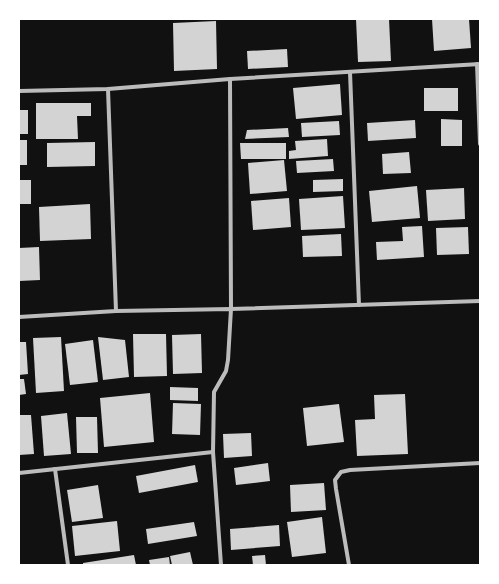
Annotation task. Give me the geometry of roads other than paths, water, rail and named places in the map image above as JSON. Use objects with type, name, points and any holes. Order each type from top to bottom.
[{"type":"street","points":[[19,91],[108,89],[230,79],[479,64],[480,144]]},
{"type":"street","points":[[350,72],[359,305]]},
{"type":"street","points":[[221,565],[212,452],[214,392],[226,371],[231,309],[230,79]]},
{"type":"street","points":[[108,89],[116,311]]},
{"type":"street","points":[[19,317],[116,311],[480,301]]},
{"type":"street","points":[[19,472],[212,452]]},
{"type":"street","points":[[349,565],[335,480],[341,472],[350,470],[480,463]]},
{"type":"street","points":[[55,469],[68,565]]}]
